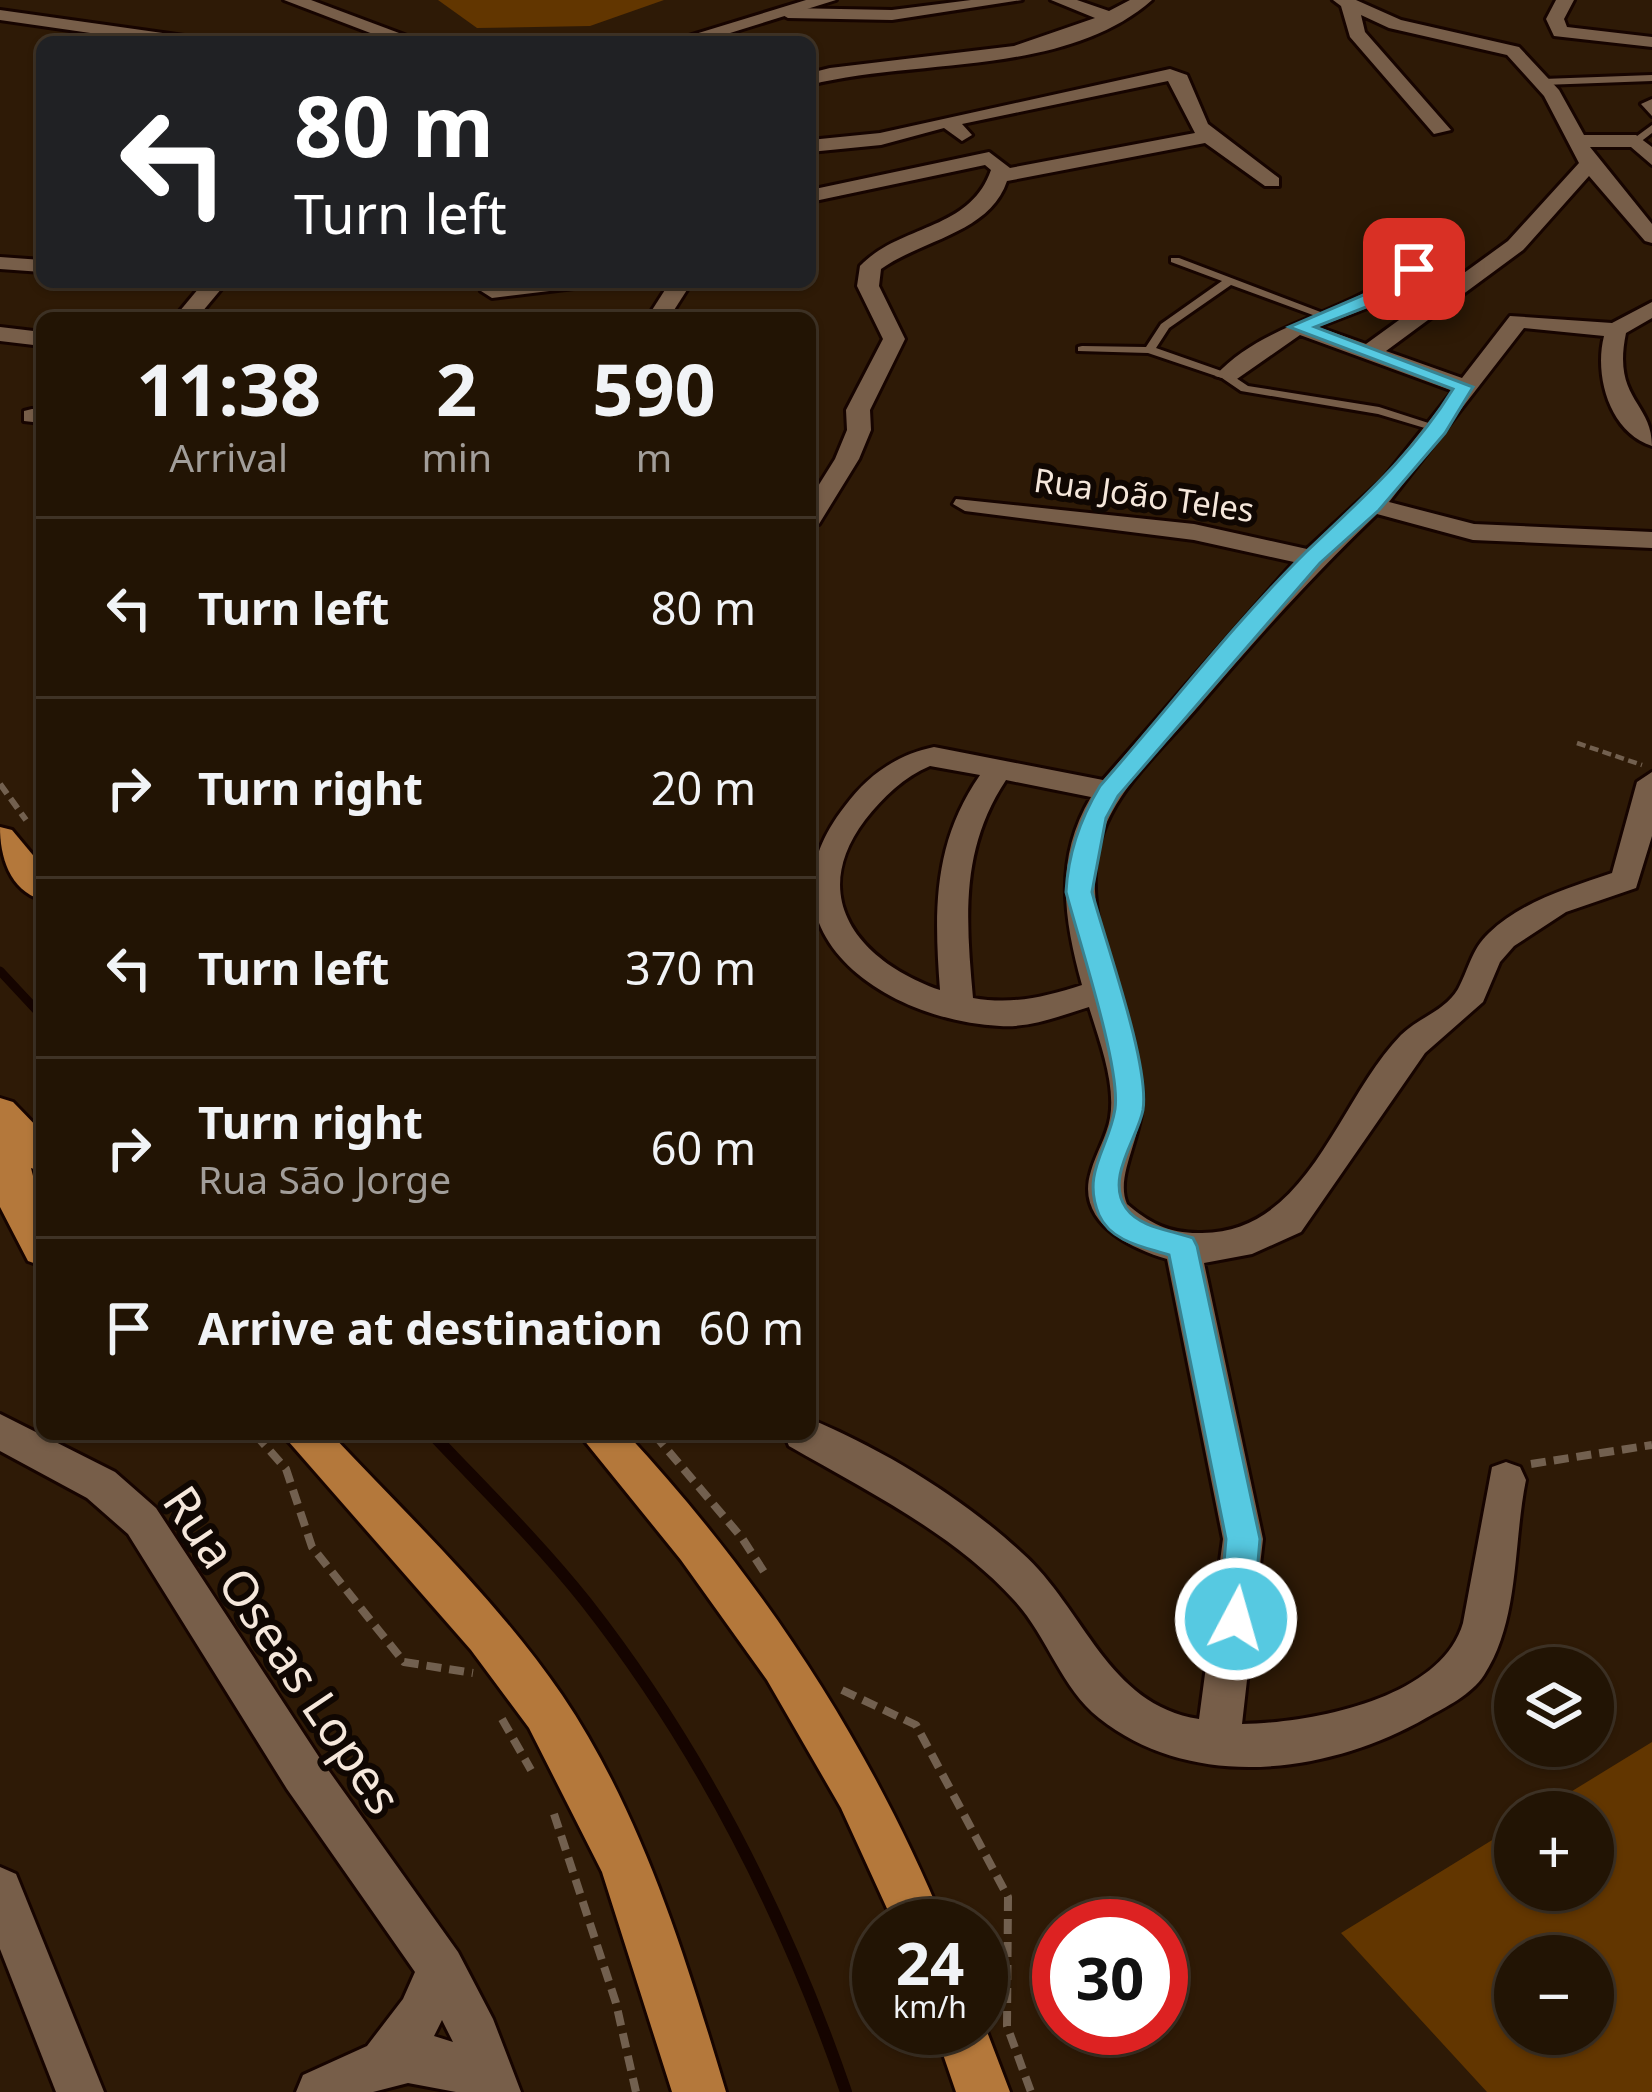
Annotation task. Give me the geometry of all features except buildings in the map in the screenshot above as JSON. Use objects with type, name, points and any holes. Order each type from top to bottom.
[{"type":"main road","points":[[292,0],[396,36]]},
{"type":"main road","points":[[702,36],[827,0]]},
{"type":"main road","points":[[14,830],[36,876]]},
{"type":"main road","points":[[1,1113],[36,1151]]},
{"type":"main road","points":[[1,1113],[24,1234]]},
{"type":"main road","points":[[307,1440],[514,1667],[571,1754],[643,1911],[699,2092]]},
{"type":"main road","points":[[606,1440],[667,1505],[795,1677],[886,1840],[909,1899]]},
{"type":"main road","points":[[970,2055],[983,2092]]},
{"type":"street","points":[[788,13],[892,15],[1012,0]]},
{"type":"street","points":[[1060,0],[1111,18]]},
{"type":"street","points":[[816,77],[863,64],[962,60],[1040,47],[1143,0]]},
{"type":"street","points":[[1565,0],[1556,19],[1560,32],[1652,42]]},
{"type":"street","points":[[1346,3],[1417,31],[1502,46],[1543,82],[1589,164],[1619,185],[1652,237]]},
{"type":"street","points":[[1346,3],[1357,33],[1442,130]]},
{"type":"street","points":[[0,15],[149,36]]},
{"type":"street","points":[[816,145],[880,139],[1162,74],[1180,79],[1185,107],[1205,137],[1272,182]]},
{"type":"street","points":[[948,121],[995,167]]},
{"type":"street","points":[[1578,141],[1644,135],[1652,159]]},
{"type":"street","points":[[816,194],[862,181],[1205,137]]},
{"type":"street","points":[[1366,354],[1446,301],[1557,210],[1589,164]]},
{"type":"street","points":[[816,509],[847,459],[859,430],[858,410],[894,339],[868,286],[871,266],[980,211],[995,167]]},
{"type":"street","points":[[0,263],[36,266]]},
{"type":"street","points":[[1226,376],[1298,327],[1372,298],[1414,269]]},
{"type":"street","points":[[189,312],[211,288]]},
{"type":"street","points":[[1652,309],[1616,330],[1518,321],[1372,506],[1312,558],[1109,791],[1094,818],[1079,892],[1120,1047],[1130,1108],[1110,1155],[1106,1195],[1114,1215],[1136,1233],[1182,1246],[1244,1245],[1288,1222],[1413,1044],[1457,1012],[1472,994],[1486,957],[1503,938],[1555,904],[1625,880],[1652,782]]},
{"type":"street","points":[[1298,327],[1464,387]]},
{"type":"street","points":[[1616,330],[1609,380],[1618,402],[1652,439]]},
{"type":"street","points":[[0,334],[36,338]]},
{"type":"street","name":"Rua João Teles","points":[[965,504],[1194,532],[1312,558]]},
{"type":"street","points":[[1372,506],[1473,532],[1652,540]]},
{"type":"street","points":[[1103,991],[1016,1014],[958,1007],[908,990],[849,951],[816,902],[824,871],[823,836],[908,763],[934,756],[1109,791]]},
{"type":"street","points":[[958,1007],[949,894],[952,863],[963,821],[998,770]]},
{"type":"street","points":[[1182,1246],[1243,1539],[1242,1578],[1217,1743]]},
{"type":"street","name":"Rua Oseas Lopes","points":[[0,1431],[101,1485],[142,1521],[303,1773],[441,1969],[476,2036],[496,2091]]},
{"type":"street","points":[[812,1440],[958,1525],[1029,1586],[1113,1702],[1156,1725],[1217,1743],[1283,1748],[1387,1721],[1452,1678],[1472,1658],[1482,1630],[1493,1528],[1506,1480]]},
{"type":"street","points":[[0,1890],[80,2092]]},
{"type":"street","points":[[320,2092],[385,2060],[421,2016],[441,1969]]},
{"type":"street","points":[[385,2060],[443,2060],[496,2091]]},
{"type":"lane","points":[[1543,82],[1652,78]]},
{"type":"lane","points":[[1652,102],[1646,104],[1652,113]]},
{"type":"lane","points":[[1175,260],[1325,316]]},
{"type":"lane","points":[[1149,350],[1165,326],[1227,283]]},
{"type":"lane","points":[[1082,349],[1149,350],[1226,376],[1245,388],[1379,410],[1438,428]]},
{"type":"path","points":[[1577,743],[1652,769]]},
{"type":"path","points":[[0,784],[14,830]]},
{"type":"path","points":[[260,1440],[286,1469],[311,1547],[404,1662],[474,1673],[485,1692]]},
{"type":"path","points":[[659,1440],[742,1538],[779,1595]]},
{"type":"path","points":[[1506,1480],[1526,1465],[1652,1445]]},
{"type":"path","points":[[829,1670],[841,1689],[916,1725],[1008,1897],[1007,2026],[1030,2092]]},
{"type":"path","points":[[496,1710],[540,1785]]},
{"type":"path","points":[[550,1804],[616,2003],[636,2092]]},
{"type":"shaded area","points":[[438,0],[664,0],[590,26],[477,28]]},
{"type":"shaded area","points":[[1652,1742],[1652,2092],[1487,2092],[1341,1933],[1494,1839],[1494,1911],[1614,1911],[1614,1791],[1572,1791]]},
{"type":"waterway","points":[[0,971],[36,1010]]},
{"type":"waterway","points":[[438,1440],[568,1580],[667,1716],[768,1898],[846,2092]]},
{"type":"route","points":[[1236,1619],[1243,1539],[1182,1246],[1136,1233],[1114,1215],[1106,1195],[1105,1173],[1130,1108],[1120,1047],[1079,892],[1080,869],[1094,818],[1109,791],[1312,558],[1372,506],[1438,428],[1464,387],[1298,327],[1372,298],[1414,269]]}]
